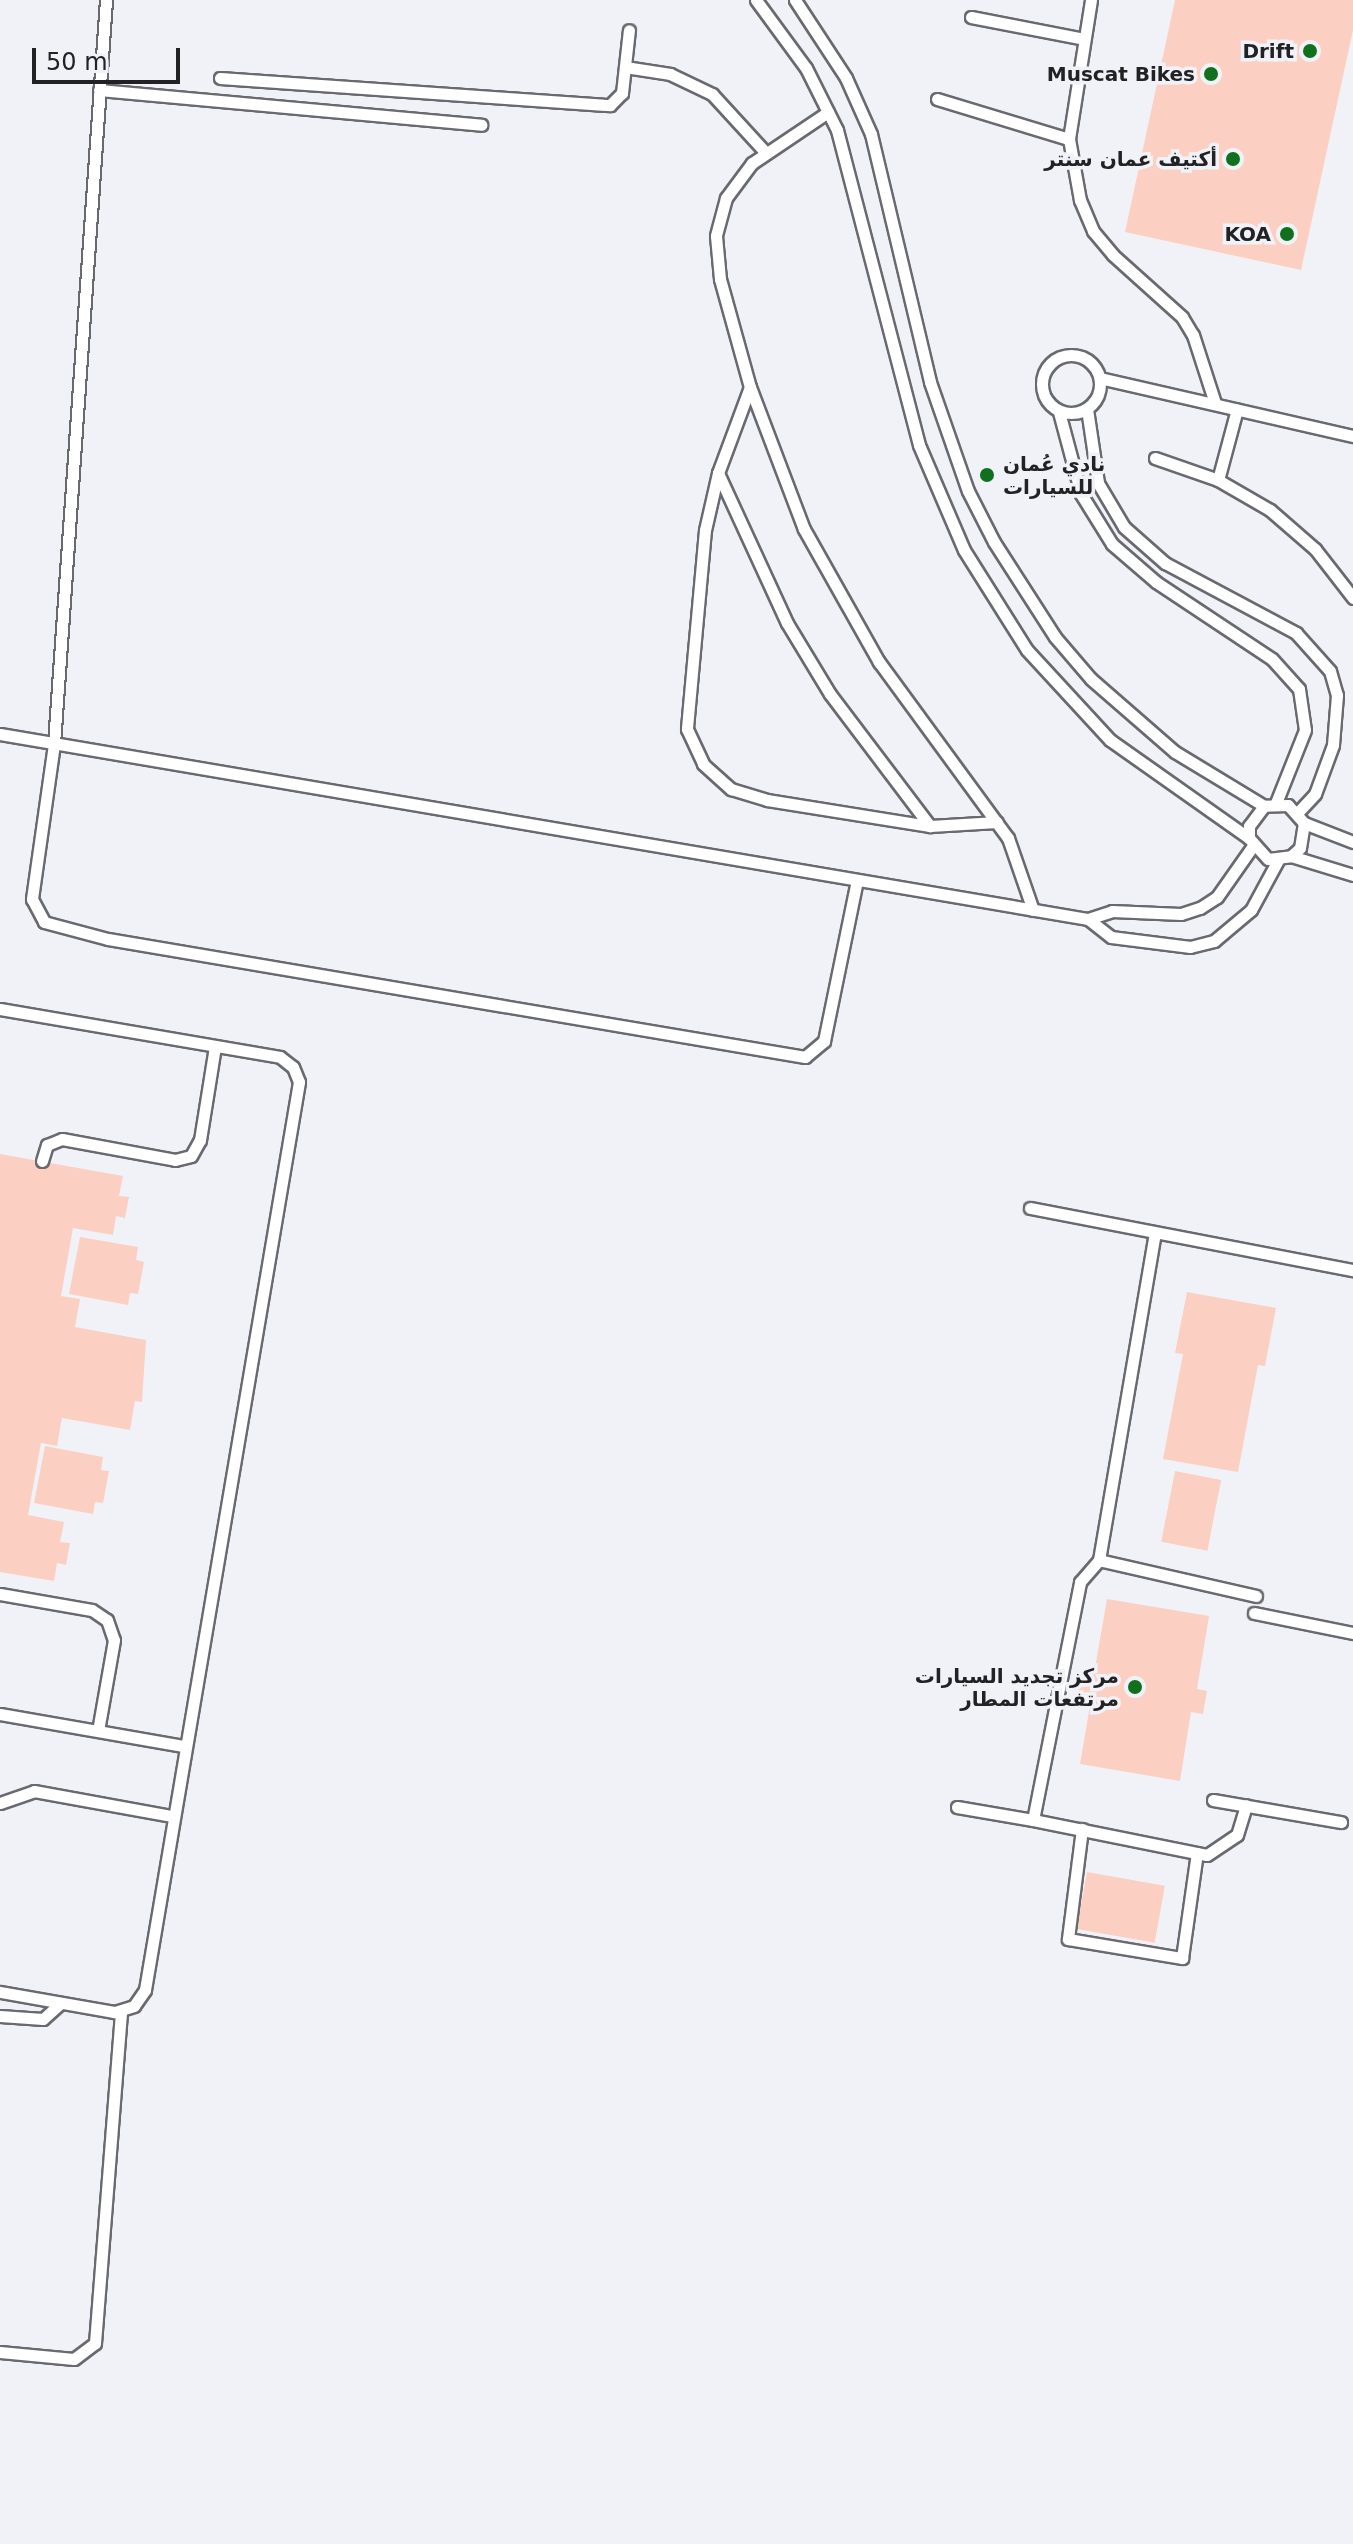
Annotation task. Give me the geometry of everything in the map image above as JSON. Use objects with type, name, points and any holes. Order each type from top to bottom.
[{"type":"lane","points":[[106,0],[54,744],[32,899],[44,922],[108,939],[805,1057],[824,1041],[857,880]]},
{"type":"lane","points":[[756,0],[806,68],[828,112],[858,196],[919,445],[964,550],[1027,650],[1067,697],[1158,778],[1278,860]]},
{"type":"lane","points":[[795,0],[846,78],[871,134],[947,437],[994,542],[1055,637],[1091,679],[1175,752],[1264,806]]},
{"type":"lane","points":[[1091,0],[1069,139],[1072,170],[1093,231],[1182,317],[1197,345],[1215,403]]},
{"type":"lane","points":[[971,17],[1084,39]]},
{"type":"lane","points":[[220,78],[601,106],[622,93],[629,30]]},
{"type":"lane","points":[[625,67],[670,74],[712,94],[766,153]]},
{"type":"lane","points":[[99,90],[481,125]]},
{"type":"lane","points":[[937,99],[1069,139]]},
{"type":"lane","points":[[828,112],[752,163],[726,198],[716,236],[720,279],[750,387],[804,529],[839,597],[879,662],[997,822],[1017,856],[1033,910]]},
{"type":"lane","points":[[1276,803],[1305,730],[1299,689],[1272,659],[1156,582],[1112,544],[1081,494],[1059,412],[1047,402],[1041,387],[1050,363],[1066,355],[1083,357],[1100,378],[1353,436]]},
{"type":"lane","points":[[1059,412],[1087,409],[1098,396],[1100,378]]},
{"type":"lane","points":[[750,387],[718,473],[705,530],[688,691],[687,729],[703,764],[731,789],[767,800],[930,826],[997,822]]},
{"type":"lane","points":[[1087,409],[1098,483],[1124,527],[1165,563],[1296,633],[1330,671],[1337,695],[1333,745],[1315,794],[1301,818],[1305,836],[1291,856]]},
{"type":"lane","points":[[1218,480],[1237,409]]},
{"type":"lane","points":[[1155,458],[1218,480],[1270,510],[1315,549],[1353,598]]},
{"type":"lane","points":[[718,473],[769,586],[823,683],[930,826]]},
{"type":"lane","points":[[0,734],[1088,919],[1112,911],[1181,914],[1200,908],[1217,897],[1250,842],[1254,814],[1264,806],[1276,803],[1353,842]]},
{"type":"lane","points":[[1088,919],[1111,937],[1190,947],[1214,941],[1251,910],[1278,860],[1291,856],[1353,875]]},
{"type":"lane","points":[[0,1009],[280,1057],[293,1067],[299,1082],[171,1816],[145,1990],[134,2006],[121,2012],[0,1992]]},
{"type":"lane","points":[[42,1161],[47,1145],[62,1139],[175,1160],[191,1156],[200,1140],[215,1046]]},
{"type":"lane","points":[[1030,1208],[1353,1270]]},
{"type":"lane","points":[[1033,1820],[1080,1582],[1099,1560],[1155,1234]]},
{"type":"lane","points":[[1099,1560],[1256,1596]]},
{"type":"lane","points":[[0,1594],[92,1610],[107,1620],[114,1640],[98,1731]]},
{"type":"lane","points":[[1254,1613],[1353,1633]]},
{"type":"lane","points":[[0,1714],[183,1746]]},
{"type":"lane","points":[[0,1803],[34,1791],[171,1816]]},
{"type":"lane","points":[[1213,1800],[1341,1822]]},
{"type":"lane","points":[[957,1807],[1207,1855],[1237,1835],[1246,1805]]},
{"type":"lane","points":[[1082,1829],[1068,1939],[1182,1958],[1197,1853]]},
{"type":"lane","points":[[0,2016],[43,2019],[61,2003]]},
{"type":"lane","points":[[0,2352],[74,2359],[95,2343],[121,2012]]},
{"type":"building","name":"أكتيف عمان سنتر","points":[[1175,0],[1353,0],[1353,30],[1301,270],[1125,232]]},
{"type":"building","points":[[0,1154],[123,1176],[119,1196],[129,1197],[125,1218],[116,1216],[113,1235],[73,1228],[61,1296],[80,1299],[75,1327],[146,1340],[142,1402],[135,1401],[130,1430],[62,1418],[57,1446],[41,1443],[28,1515],[64,1522],[60,1542],[70,1543],[66,1565],[57,1563],[54,1581],[0,1572]]},
{"type":"building","points":[[80,1237],[138,1247],[136,1260],[144,1262],[138,1294],[130,1293],[128,1305],[69,1294]]},
{"type":"building","points":[[1187,1292],[1276,1308],[1265,1366],[1258,1365],[1238,1472],[1163,1459],[1183,1354],[1175,1353]]},
{"type":"building","points":[[45,1446],[103,1457],[101,1470],[109,1471],[103,1503],[95,1502],[93,1514],[34,1503]]},
{"type":"building","points":[[1175,1471],[1221,1480],[1207,1551],[1161,1542]]},
{"type":"building","points":[[1107,1599],[1209,1616],[1197,1689],[1207,1691],[1203,1714],[1191,1712],[1180,1781],[1080,1764],[1092,1694],[1075,1691],[1079,1671],[1094,1674]]},
{"type":"building","points":[[1087,1872],[1165,1886],[1155,1943],[1077,1929]]},
{"type":"place","name":"Drift","points":[[1310,51]]},
{"type":"place","name":"Muscat Bikes","points":[[1211,74]]},
{"type":"place","name":"أكتيف عمان سنتر","points":[[1233,159]]},
{"type":"place","name":"KOA","points":[[1287,234]]},
{"type":"place","name":"نادي عُمان للسيارات","points":[[987,475]]},
{"type":"place","name":"مركز تجديد السيارات مرتفعات المطار","points":[[1135,1687]]}]
